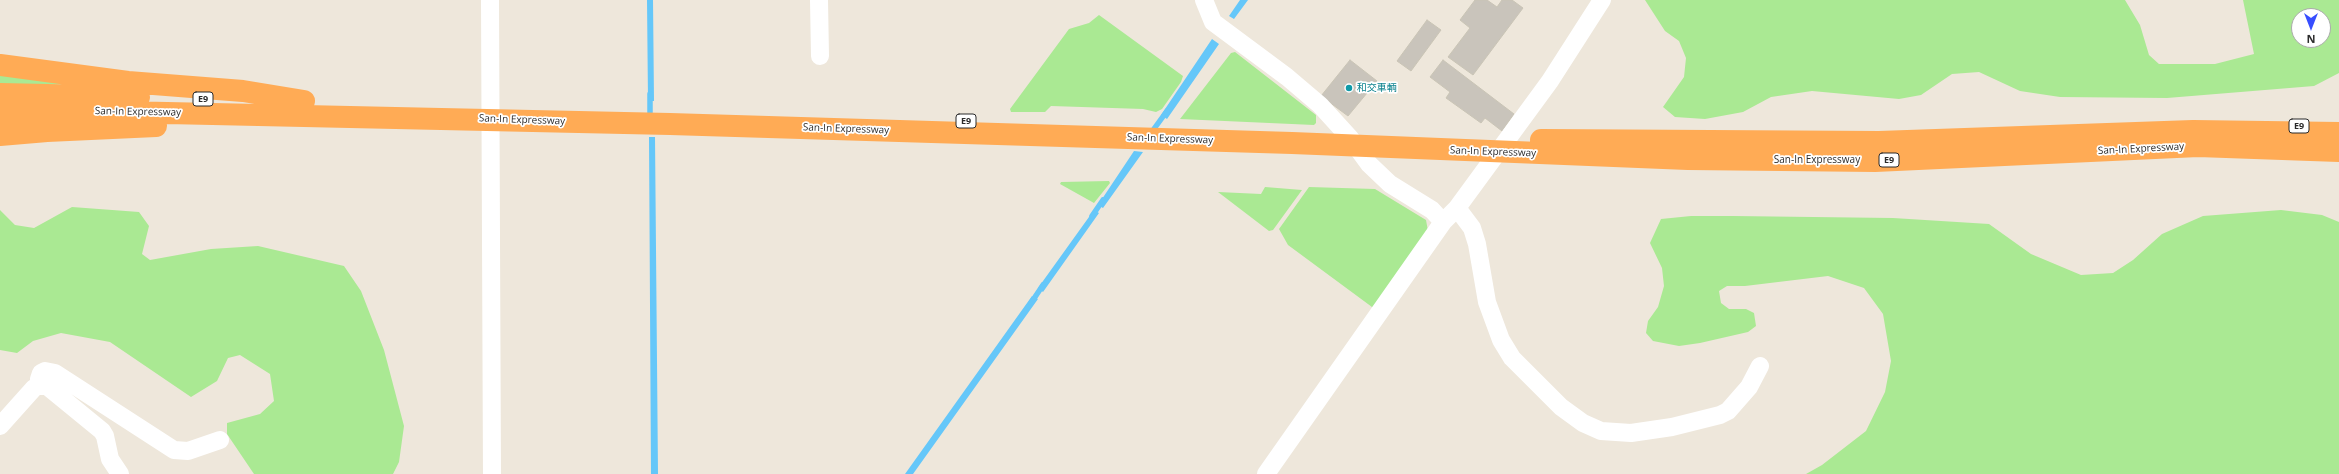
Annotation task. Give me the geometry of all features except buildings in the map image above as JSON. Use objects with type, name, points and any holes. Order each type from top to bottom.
[{"type":"highway","points":[[0,65],[128,82],[243,91],[304,101]]},
{"type":"highway","name":"San-In Expressway","points":[[0,94],[304,101],[400,113]]},
{"type":"highway","name":"San-In Expressway","points":[[0,113],[400,113],[1292,143],[1521,146],[1879,142],[2185,132],[2339,150]]},
{"type":"highway","points":[[0,135],[47,130],[400,113]]},
{"type":"highway","name":"E9","points":[[2259,140],[2339,121]]},
{"type":"highway","name":"San-In Expressway","points":[[2259,140],[2339,133]]},
{"type":"highway","name":"E9","points":[[2259,140],[2339,163]]},
{"type":"street","points":[[490,0],[492,474]]},
{"type":"street","points":[[819,0],[820,56]]},
{"type":"street","points":[[1204,0],[1213,22],[1287,77],[1320,105],[1350,138],[1369,164],[1390,184],[1432,210],[1443,222]]},
{"type":"street","points":[[1266,474],[1443,222],[1457,208],[1550,81],[1602,0]]},
{"type":"street","points":[[1457,208],[1472,228],[1477,244],[1487,302],[1501,340],[1508,352],[1530,378],[1561,406],[1583,423],[1601,431],[1631,433],[1672,427],[1720,415],[1728,411],[1749,387],[1760,366]]},
{"type":"street","points":[[42,386],[39,378],[41,373],[45,371],[55,373],[174,450],[188,451],[220,440]]},
{"type":"street","points":[[0,426],[34,388],[42,386],[50,388],[102,431],[105,436],[110,459],[120,474]]},
{"type":"green space","points":[[1645,0],[2125,0],[2140,25],[2149,55],[2159,64],[2215,64],[2254,54],[2243,0],[2339,0],[2339,73],[2314,86],[2167,98],[2060,97],[2020,91],[1979,72],[1952,74],[1921,95],[1899,99],[1812,91],[1771,97],[1743,112],[1705,119],[1675,117],[1663,107],[1684,77],[1686,58],[1679,41],[1665,31]]},
{"type":"green space","points":[[1099,15],[1183,76],[1181,82],[1162,109],[1156,112],[1143,109],[1051,106],[1045,112],[1011,112],[1010,109],[1069,29],[1089,23]]},
{"type":"green space","points":[[1235,52],[1316,115],[1316,123],[1314,125],[1180,119],[1231,53]]},
{"type":"green space","points":[[0,72],[81,84],[0,86]]},
{"type":"green space","points":[[1109,181],[1110,183],[1094,203],[1060,184],[1061,182]]},
{"type":"green space","points":[[1265,187],[1302,190],[1273,230],[1269,231],[1218,192],[1261,194]]},
{"type":"green space","points":[[1309,187],[1375,189],[1426,220],[1428,231],[1377,306],[1372,307],[1288,245],[1279,229]]},
{"type":"green space","points":[[72,207],[139,212],[149,226],[142,254],[150,260],[211,249],[258,246],[344,266],[361,291],[384,350],[404,426],[399,462],[393,474],[254,474],[227,434],[227,423],[260,414],[274,401],[270,374],[240,355],[228,358],[217,381],[191,397],[110,342],[61,333],[33,341],[17,353],[0,350],[0,210],[15,225],[34,228]]},
{"type":"green space","points":[[2281,210],[2322,215],[2339,222],[2339,474],[1806,474],[1822,465],[1866,431],[1885,392],[1891,361],[1883,314],[1864,288],[1828,276],[1745,286],[1727,286],[1719,291],[1721,303],[1729,309],[1746,309],[1754,313],[1756,326],[1748,332],[1700,343],[1679,346],[1653,341],[1646,333],[1648,321],[1658,307],[1664,286],[1662,268],[1650,243],[1661,219],[1691,216],[1893,218],[1989,224],[2031,254],[2081,275],[2113,273],[2133,260],[2162,234],[2203,216]]},
{"type":"water","points":[[647,0],[653,0],[654,101],[648,101]]},
{"type":"water","points":[[1240,0],[1248,0],[1234,19],[1229,16]]},
{"type":"water","points":[[1212,39],[1219,44],[1167,119],[1161,115]]},
{"type":"water","points":[[649,137],[655,137],[658,474],[651,474]]},
{"type":"water","points":[[1134,151],[1143,152],[1103,208],[1098,205]]},
{"type":"water","points":[[1094,210],[1099,213],[1043,292],[1038,288]]},
{"type":"water","points":[[1032,296],[1038,299],[913,474],[905,474]]},
{"type":"waterway","points":[[650,94],[650,120]]},
{"type":"waterway","points":[[1151,133],[1167,111]]},
{"type":"waterway","points":[[1092,216],[1103,200]]},
{"type":"waterway","points":[[1031,303],[1043,285]]},
{"type":"place","name":"和交車輌","points":[[1349,88]]}]
